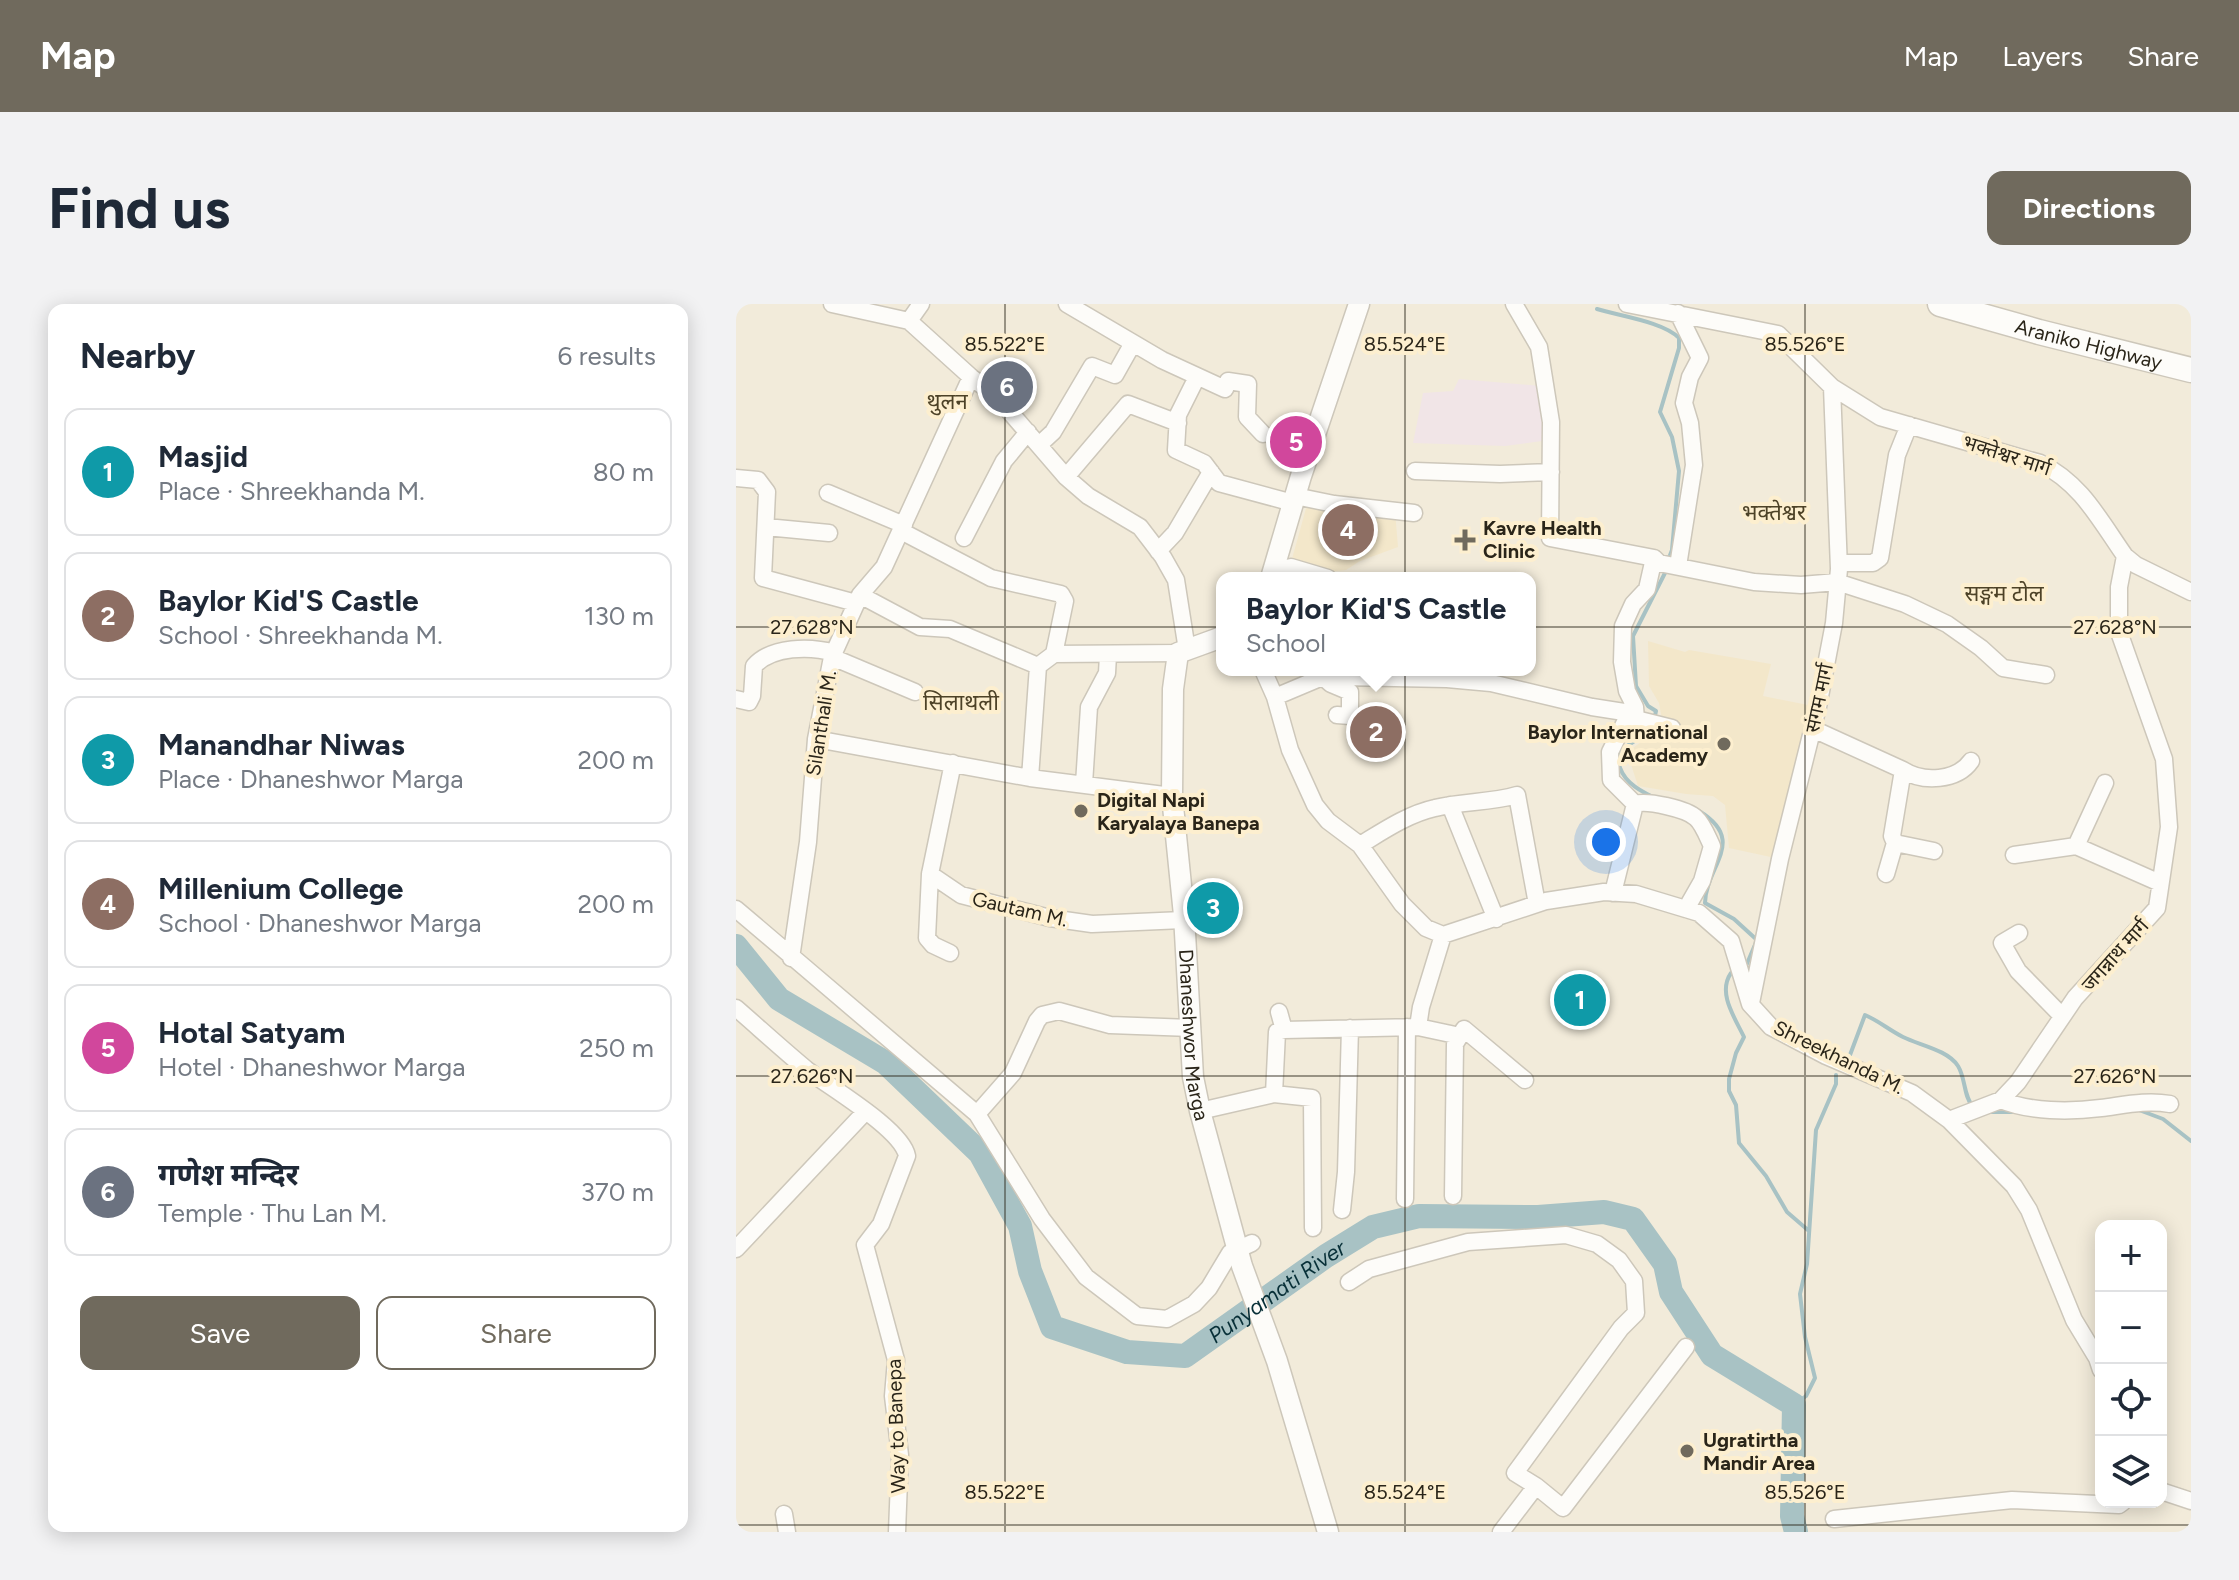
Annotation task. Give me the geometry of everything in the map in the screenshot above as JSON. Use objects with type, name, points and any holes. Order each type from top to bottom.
[{"type":"highway","name":"Araniko Highway","points":[[1940,304],[2191,370]]},
{"type":"main road","points":[[1273,572],[1359,304]]},
{"type":"main road","points":[[1183,652],[1216,639]]},
{"type":"main road","name":"Dhaneshwor Marga","points":[[1183,652],[1173,689],[1172,796],[1193,1077],[1200,1111],[1328,1532]]},
{"type":"street","points":[[832,304],[909,321],[997,397],[1066,477],[1088,496],[1140,527],[1176,580],[1183,652],[1054,654],[1038,666],[1030,778]]},
{"type":"street","points":[[909,321],[921,304]]},
{"type":"street","points":[[1067,304],[1197,377],[1225,389],[1228,381],[1248,384],[1247,417],[1263,434]]},
{"type":"street","points":[[1514,304],[1539,347],[1551,422],[1550,538],[1754,582],[1801,585],[1837,582],[1905,604],[1947,624],[2003,668],[2046,675]]},
{"type":"street","name":"भक्तेश्वर मार्ग","points":[[1627,304],[1778,334],[1832,387],[1880,417],[2040,463],[2060,473],[2077,487],[2125,556],[2136,565],[2191,592]]},
{"type":"street","points":[[1678,313],[1700,358],[1690,377],[1684,403],[1690,423],[1694,465],[1678,566]]},
{"type":"street","points":[[964,538],[1004,461],[1034,438],[1053,432],[1092,366],[1115,375],[1133,343]]},
{"type":"street","name":"Silanthali M.","points":[[791,958],[808,842],[816,739],[834,655],[858,599],[884,567],[971,377]]},
{"type":"street","points":[[1197,377],[1178,415],[1176,450],[1204,463],[1219,483],[1294,499],[1414,513]]},
{"type":"street","name":"संगम मार्ग","points":[[1750,1004],[1834,623],[1839,563],[1832,387]]},
{"type":"street","points":[[1066,477],[1128,404],[1178,423]]},
{"type":"street","points":[[1839,563],[1873,563],[1880,558],[1897,455],[1909,425]]},
{"type":"street","points":[[1415,471],[1465,474],[1551,472]]},
{"type":"street","points":[[1158,551],[1175,533],[1211,472]]},
{"type":"street","points":[[736,478],[758,480],[767,492],[763,578],[858,599],[920,627],[950,629],[1038,666]]},
{"type":"street","points":[[828,493],[902,528],[991,578],[1061,594],[1065,601],[1054,654]]},
{"type":"street","points":[[766,527],[829,533]]},
{"type":"street","name":"जगन्नाथ मार्ग","points":[[1994,1103],[2018,1082],[2062,1016],[2115,951],[2157,908],[2169,827],[2164,759],[2119,632],[2119,587],[2125,556]]},
{"type":"street","points":[[1635,804],[1611,780],[1610,752],[1635,707],[1627,691],[1622,662],[1623,626],[1633,604],[1647,589],[1654,558]]},
{"type":"street","points":[[1277,572],[1291,567],[1308,572]]},
{"type":"street","points":[[736,699],[749,702],[754,666],[764,658],[776,652],[802,649],[820,649],[915,692]]},
{"type":"street","points":[[1084,784],[1089,707],[1107,673],[1108,655]]},
{"type":"street","points":[[1266,676],[1290,750],[1315,805],[1328,821],[1360,845],[1417,920],[1426,928],[1443,935],[1413,1027],[1405,1199]]},
{"type":"street","points":[[1275,697],[1322,676]]},
{"type":"street","points":[[1330,676],[1331,684],[1350,692],[1350,716],[1337,715]]},
{"type":"street","points":[[1340,676],[1491,683],[1672,728]]},
{"type":"street","points":[[1813,729],[1914,777],[1953,776],[1971,761]]},
{"type":"street","points":[[816,739],[1030,778],[1172,796]]},
{"type":"street","points":[[950,953],[933,945],[927,938],[930,874],[953,763]]},
{"type":"street","points":[[1886,874],[1895,843],[1892,836],[1903,770]]},
{"type":"street","points":[[2076,846],[2105,783]]},
{"type":"street","points":[[1360,845],[1416,814],[1450,805],[1497,801],[1517,795],[1537,904]]},
{"type":"street","points":[[1635,804],[1643,801],[1662,805],[1696,817],[1712,846],[1702,881],[1686,909]]},
{"type":"street","points":[[1613,893],[1635,804]]},
{"type":"street","points":[[1450,805],[1496,919]]},
{"type":"street","points":[[1895,843],[1934,851]]},
{"type":"street","points":[[2014,855],[2076,846],[2160,883]]},
{"type":"street","name":"Gautam M.","points":[[930,874],[961,895],[1050,918],[1092,924],[1183,920]]},
{"type":"street","name":"Shreekhanda M.","points":[[1443,935],[1537,904],[1580,895],[1636,894],[1699,913],[1731,941],[1750,1004],[1771,1027],[1826,1056],[1912,1093],[1952,1119],[2014,1186],[2029,1210],[2074,1320],[2099,1364]]},
{"type":"street","points":[[736,909],[977,1114],[1042,1219],[1086,1277],[1137,1316],[1167,1319],[1194,1304],[1209,1288],[1230,1253],[1244,1253]]},
{"type":"street","points":[[2019,933],[2002,943],[2018,971],[2062,1016]]},
{"type":"street","points":[[736,1008],[807,1070],[866,1111],[736,1249]]},
{"type":"street","points":[[977,1114],[1013,1073],[1042,1015],[1059,1011],[1110,1025],[1191,1028]]},
{"type":"street","points":[[1279,1012],[1284,1030]]},
{"type":"street","points":[[1274,1094],[1277,1032],[1413,1027],[1460,1036]]},
{"type":"street","points":[[1342,1210],[1350,1028]]},
{"type":"street","points":[[1453,1196],[1455,1044],[1464,1029],[1525,1080]]},
{"type":"street","points":[[1200,1111],[1274,1094],[1312,1098],[1313,1228]]},
{"type":"street","points":[[1952,1119],[1994,1103],[2066,1109],[2150,1101],[2170,1104]]},
{"type":"street","name":"Way to Banepa","points":[[866,1111],[898,1139],[905,1147],[907,1156],[881,1224],[865,1245],[896,1360],[893,1396],[900,1455],[897,1532]]},
{"type":"street","points":[[1349,1282],[1369,1269],[1468,1242],[1512,1238],[1566,1235],[1597,1244],[1619,1260],[1634,1281],[1636,1313],[1621,1328],[1515,1473],[1563,1508],[1686,1347]]},
{"type":"street","points":[[1501,1532],[1536,1486]]},
{"type":"street","points":[[2167,1493],[2191,1501]]},
{"type":"street","points":[[1834,1519],[2012,1500],[2095,1504]]},
{"type":"street","points":[[784,1514],[787,1532]]},
{"type":"shaded area","points":[[1459,379],[1541,386],[1549,440],[1505,446],[1413,443],[1423,393],[1453,391]]},
{"type":"shaded area","points":[[1307,505],[1351,514],[1395,511],[1398,547],[1360,561],[1346,570],[1327,572],[1290,566]]},
{"type":"shaded area","name":"Baylor International Academy","points":[[1648,641],[1685,652],[1689,650],[1771,664],[1763,696],[1818,707],[1780,859],[1729,848],[1725,805],[1713,796],[1638,786],[1627,752],[1651,735],[1662,719],[1659,703],[1649,686]]},
{"type":"waterway","points":[[1597,309],[1653,324],[1679,338],[1679,348],[1660,412],[1672,437],[1679,471],[1669,558]]},
{"type":"waterway","points":[[1654,720],[1656,711],[1648,706],[1636,686],[1633,636],[1666,571]]},
{"type":"waterway","points":[[1652,728],[1625,748],[1618,759],[1622,772],[1630,782],[1653,797]]},
{"type":"waterway","points":[[1699,811],[1713,822],[1721,833],[1723,843],[1705,903],[1734,919],[1757,940],[1746,966]]},
{"type":"waterway","name":"Punyamati River","points":[[736,946],[779,999],[886,1063],[980,1153],[1020,1226],[1030,1271],[1052,1327],[1127,1352],[1185,1356],[1326,1256],[1373,1227],[1419,1216],[1538,1217],[1604,1212],[1633,1219],[1665,1264],[1671,1292],[1712,1355],[1794,1405],[1792,1516],[1796,1532]]},
{"type":"waterway","points":[[1731,973],[1727,981],[1727,997],[1744,1037],[1729,1079],[1729,1091],[1736,1105],[1739,1143],[1766,1176],[1787,1212],[1809,1231]]},
{"type":"waterway","points":[[1845,1057],[1850,1055],[1865,1015],[1953,1060],[1961,1071],[1973,1107]]},
{"type":"waterway","points":[[1794,1405],[1806,1396],[1815,1378],[1805,1337],[1800,1294],[1807,1264],[1816,1130],[1836,1084],[1836,1075]]},
{"type":"waterway","points":[[2139,1110],[2163,1119],[2191,1141]]},
{"type":"waterway","points":[[1988,1112],[2015,1112]]},
{"type":"place","name":"गणेश मन्दिर","points":[[1007,387]]},
{"type":"place","name":"Hotal Satyam","points":[[1296,442]]},
{"type":"place","name":"Millenium College","points":[[1348,530]]},
{"type":"place","name":"Kavre Health Clinic","points":[[1465,540]]},
{"type":"place","name":"Baylor Kid'S Castle","points":[[1376,732]]},
{"type":"place","name":"Baylor International Academy","points":[[1724,744]]},
{"type":"place","name":"Digital Napi Karyalaya Banepa","points":[[1081,811]]},
{"type":"place","name":"Manandhar Niwas","points":[[1213,908]]},
{"type":"place","name":"Masjid","points":[[1580,1000]]},
{"type":"place","name":"Ugratirtha Mandir Area","points":[[1687,1451]]},
{"type":"district","name":"थुलन","points":[[947,401]]},
{"type":"district","name":"भक्तेश्वर","points":[[1774,512]]},
{"type":"district","name":"सङ्गम टोल","points":[[2004,593]]},
{"type":"district","name":"सिलाथली","points":[[961,702]]}]
